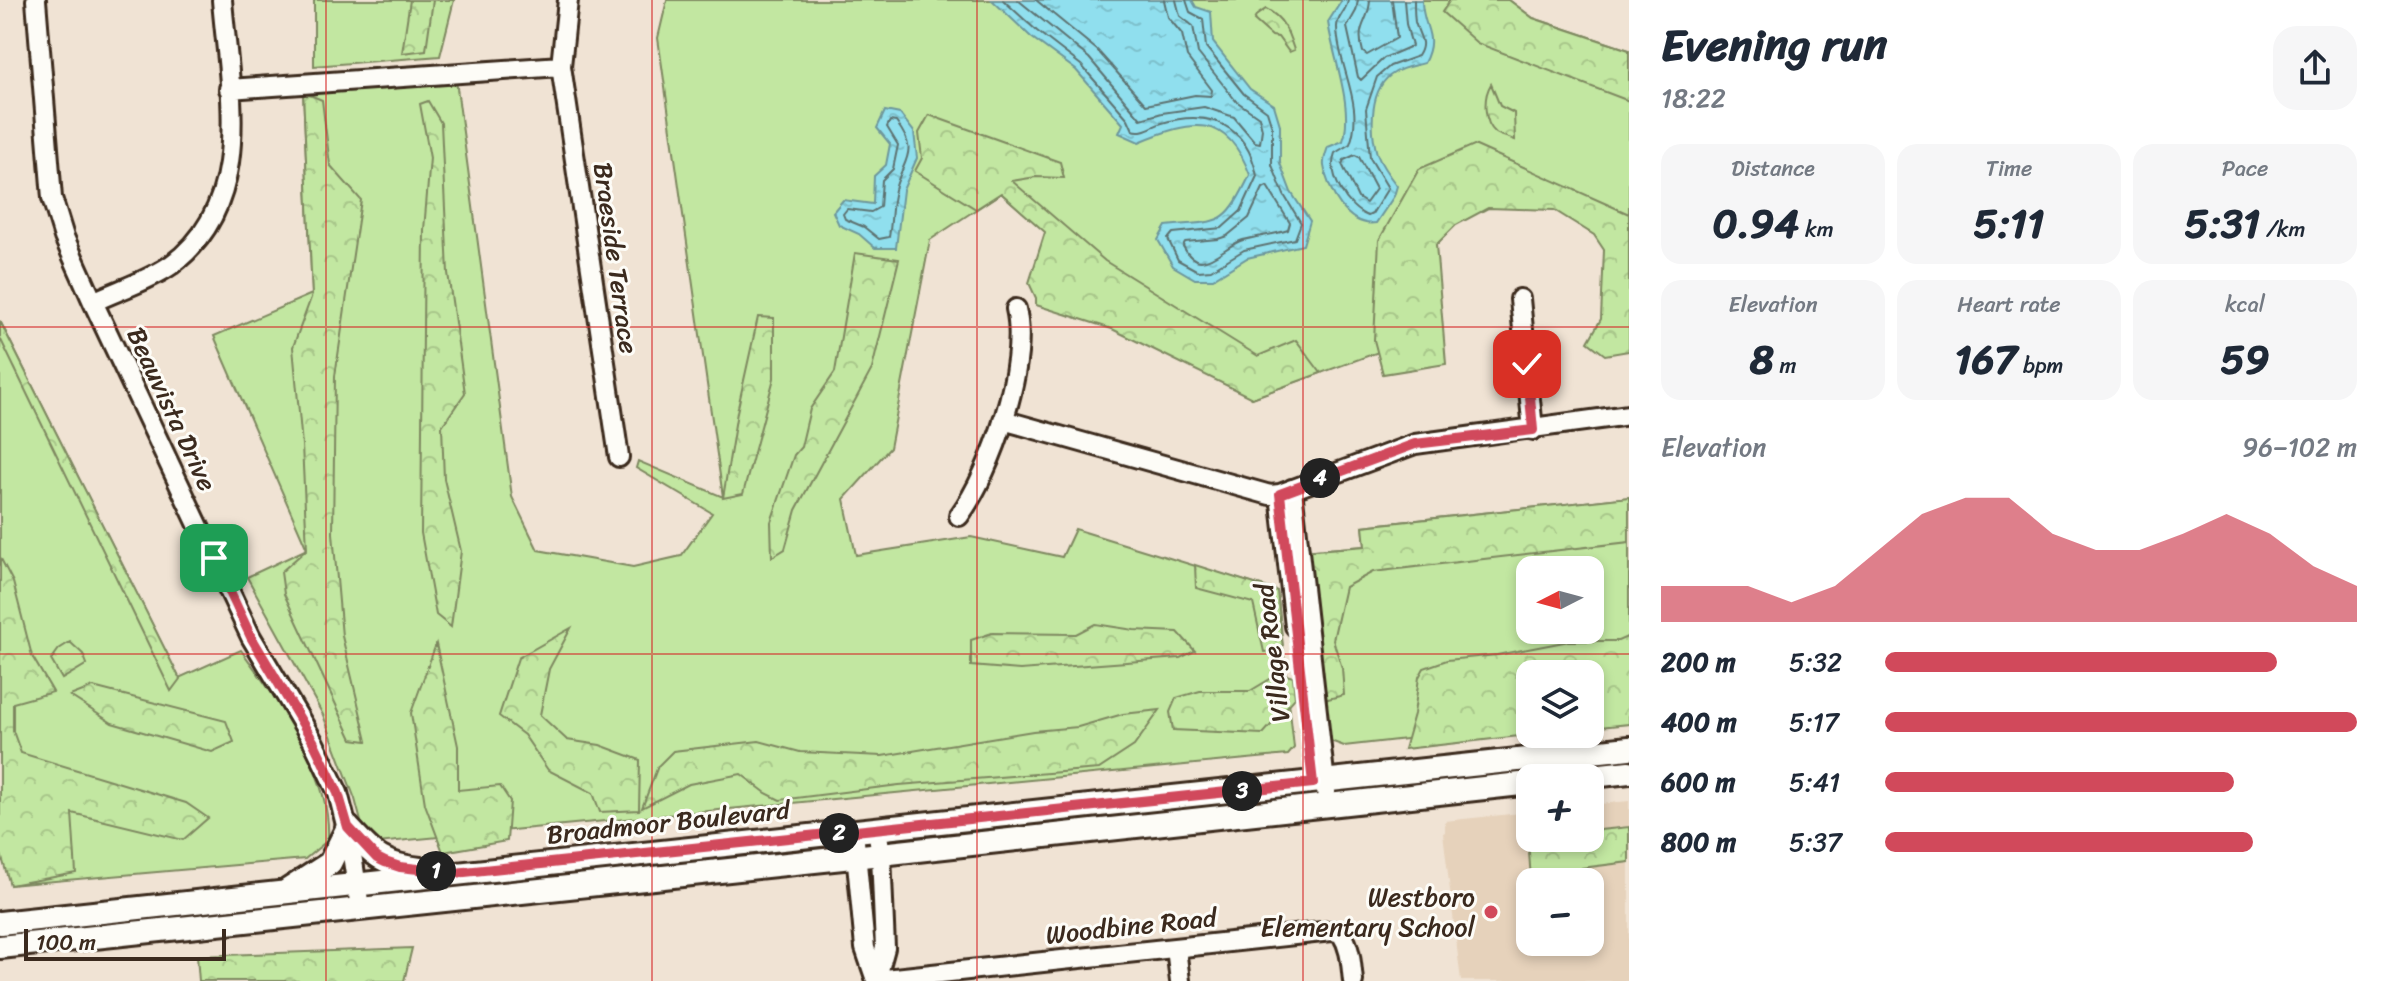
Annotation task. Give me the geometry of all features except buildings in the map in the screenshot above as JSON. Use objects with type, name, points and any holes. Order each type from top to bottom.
[{"type":"main road","name":"Broadmoor Boulevard","points":[[0,923],[1629,748]]},
{"type":"main road","points":[[1604,775],[1629,772]]},
{"type":"main road","name":"Broadmoor Boulevard","points":[[0,947],[1516,785]]},
{"type":"main road","points":[[284,893],[330,863],[348,827],[377,858],[385,862],[400,867],[455,873]]},
{"type":"street","name":"Beauvista Drive","points":[[36,0],[52,198],[64,237],[251,637],[320,754],[338,793],[348,827],[360,908]]},
{"type":"street","points":[[93,302],[170,265],[200,237],[220,204],[228,176],[232,138],[222,0]]},
{"type":"street","name":"Braeside Terrace","points":[[568,0],[561,66],[619,457]]},
{"type":"street","points":[[229,89],[561,66]]},
{"type":"street","points":[[1520,299],[1533,430]]},
{"type":"street","points":[[959,516],[981,481],[1003,420],[1019,348],[1021,329],[1016,309]]},
{"type":"street","points":[[1003,420],[1270,495],[1415,444],[1629,415]]},
{"type":"street","name":"Village Road","points":[[1286,491],[1322,806]]},
{"type":"street","points":[[876,980],[885,948],[877,829]]},
{"type":"street","points":[[854,831],[865,948],[876,980]]},
{"type":"street","name":"Woodbine Road","points":[[876,980],[1332,931],[1341,933],[1346,940],[1353,981]]},
{"type":"street","points":[[1176,948],[1180,981]]},
{"type":"shaded area","name":"Westboro Elementary School","points":[[1629,801],[1629,981],[1461,981],[1443,833],[1445,821],[1516,813],[1516,852],[1604,852],[1604,804]]},
{"type":"green space","points":[[314,0],[454,0],[440,56],[314,66]]},
{"type":"green space","points":[[410,0],[433,0],[426,50],[402,53]]},
{"type":"green space","points":[[667,0],[1509,0],[1533,18],[1629,50],[1629,284],[1619,214],[1479,187],[1430,240],[1439,330],[1252,398],[1121,298],[1001,193],[930,240],[890,448],[844,499],[856,555],[971,537],[1062,557],[1075,529],[1277,591],[1294,748],[1288,755],[367,844],[355,799],[323,715],[247,577],[307,549],[214,336],[312,294],[303,92],[456,80],[512,497],[538,550],[633,567],[681,556],[712,513],[636,468],[638,461],[723,497],[658,38]]},
{"type":"green space","points":[[1450,0],[1509,0],[1533,18],[1629,50],[1629,101],[1477,43],[1442,12]]},
{"type":"green space","points":[[1266,9],[1281,21],[1294,50],[1289,52],[1278,37],[1272,36],[1254,20]]},
{"type":"green space","points":[[1491,84],[1500,106],[1514,113],[1515,140],[1496,133],[1489,123],[1486,102]]},
{"type":"green space","points":[[303,92],[322,100],[330,165],[361,200],[335,376],[333,533],[342,636],[367,741],[352,739],[284,594],[281,572],[307,549],[293,347],[312,295]]},
{"type":"green space","points":[[428,101],[441,123],[448,273],[465,393],[442,426],[444,479],[461,551],[451,627],[436,615],[421,533],[424,230],[430,158],[420,104]]},
{"type":"green space","points":[[929,115],[1060,162],[1064,178],[1036,177],[1012,181],[1105,261],[1258,356],[1296,340],[1321,373],[1252,398],[1112,329],[1036,305],[1029,283],[1045,232],[1001,193],[976,209],[915,171],[922,158],[919,133]]},
{"type":"green space","points":[[1474,145],[1629,214],[1629,351],[1605,355],[1588,342],[1601,319],[1604,250],[1594,235],[1554,210],[1488,208],[1456,225],[1436,245],[1446,364],[1383,374],[1374,340],[1379,240],[1419,169]]},
{"type":"green space","points":[[855,253],[899,259],[872,369],[796,510],[785,549],[772,557],[771,522],[794,455],[801,447],[810,409],[835,372]]},
{"type":"green space","points":[[758,317],[774,318],[774,378],[743,494],[723,498],[737,412]]},
{"type":"green space","points":[[0,321],[179,678],[241,650],[300,739],[321,789],[327,815],[328,840],[305,859],[10,885],[0,792]]},
{"type":"green space","points":[[0,321],[180,679],[171,691],[0,338]]},
{"type":"green space","points":[[1629,497],[1629,714],[1604,688],[1604,660],[1516,660],[1516,727],[1344,746],[1325,739],[1303,551],[1365,546],[1363,526]]},
{"type":"green space","points":[[1629,497],[1629,542],[1373,572],[1345,587],[1333,640],[1342,668],[1344,695],[1320,701],[1303,551],[1365,546],[1363,526]]},
{"type":"green space","points":[[0,557],[13,582],[32,656],[53,692],[13,703],[13,731],[21,753],[186,803],[208,818],[183,840],[72,813],[76,873],[10,885],[0,851]]},
{"type":"green space","points":[[1195,565],[1277,591],[1283,650],[1264,652],[1253,603],[1196,588]]},
{"type":"green space","points":[[1095,624],[1178,632],[1195,651],[1180,658],[1020,670],[971,666],[971,640],[992,633],[1076,634]]},
{"type":"green space","points":[[571,628],[549,669],[540,715],[567,740],[600,745],[640,760],[639,810],[600,812],[593,793],[548,770],[524,735],[499,716],[518,658]]},
{"type":"green space","points":[[1629,636],[1629,724],[1604,727],[1604,660],[1516,660],[1516,736],[1404,749],[1414,714],[1419,677],[1424,668],[1447,660],[1497,655],[1554,644],[1618,641]]},
{"type":"green space","points":[[70,642],[83,654],[87,664],[62,679],[51,660],[59,649]]},
{"type":"green space","points":[[436,644],[458,746],[458,790],[500,786],[510,801],[507,841],[443,852],[425,804],[411,713]]},
{"type":"green space","points":[[1280,673],[1293,677],[1295,698],[1263,734],[1173,730],[1170,712],[1176,698],[1200,691],[1250,691]]},
{"type":"green space","points":[[93,687],[226,721],[234,742],[212,752],[112,723],[70,696]]},
{"type":"green space","points":[[1160,710],[1134,746],[1099,769],[899,785],[780,800],[741,774],[689,784],[642,808],[658,766],[673,751],[759,741],[800,752],[882,756],[1033,731],[1078,727],[1123,714]]},
{"type":"green space","points":[[1629,827],[1629,862],[1582,868],[1530,868],[1529,852],[1604,852],[1604,830]]},
{"type":"green space","points":[[412,948],[404,981],[199,981],[197,956]]},
{"type":"water","points":[[992,0],[1192,0],[1196,7],[1211,12],[1213,42],[1250,89],[1274,105],[1280,125],[1280,163],[1291,192],[1310,221],[1303,245],[1247,258],[1213,279],[1195,279],[1173,266],[1158,240],[1166,226],[1210,221],[1226,213],[1234,205],[1250,175],[1241,155],[1219,131],[1206,127],[1175,129],[1139,142],[1119,133],[1123,124],[1076,70],[1031,37]]},
{"type":"water","points":[[1342,0],[1422,0],[1430,38],[1424,63],[1394,73],[1386,79],[1376,98],[1373,133],[1377,154],[1397,186],[1376,223],[1356,220],[1348,213],[1334,196],[1324,166],[1328,147],[1343,141],[1346,128],[1344,98],[1328,22]]},
{"type":"water","points":[[885,111],[900,114],[914,132],[917,158],[903,190],[896,248],[875,248],[859,234],[839,225],[833,212],[843,200],[873,204],[874,176],[886,165],[890,144],[877,128]]},
{"type":"place","name":"Westboro Elementary School","points":[[1491,912]]},
{"type":"route","points":[[214,558],[251,637],[313,741],[338,793],[348,827],[377,858],[400,867],[455,873],[1313,783],[1280,494],[1415,444],[1533,430],[1527,364]]}]
